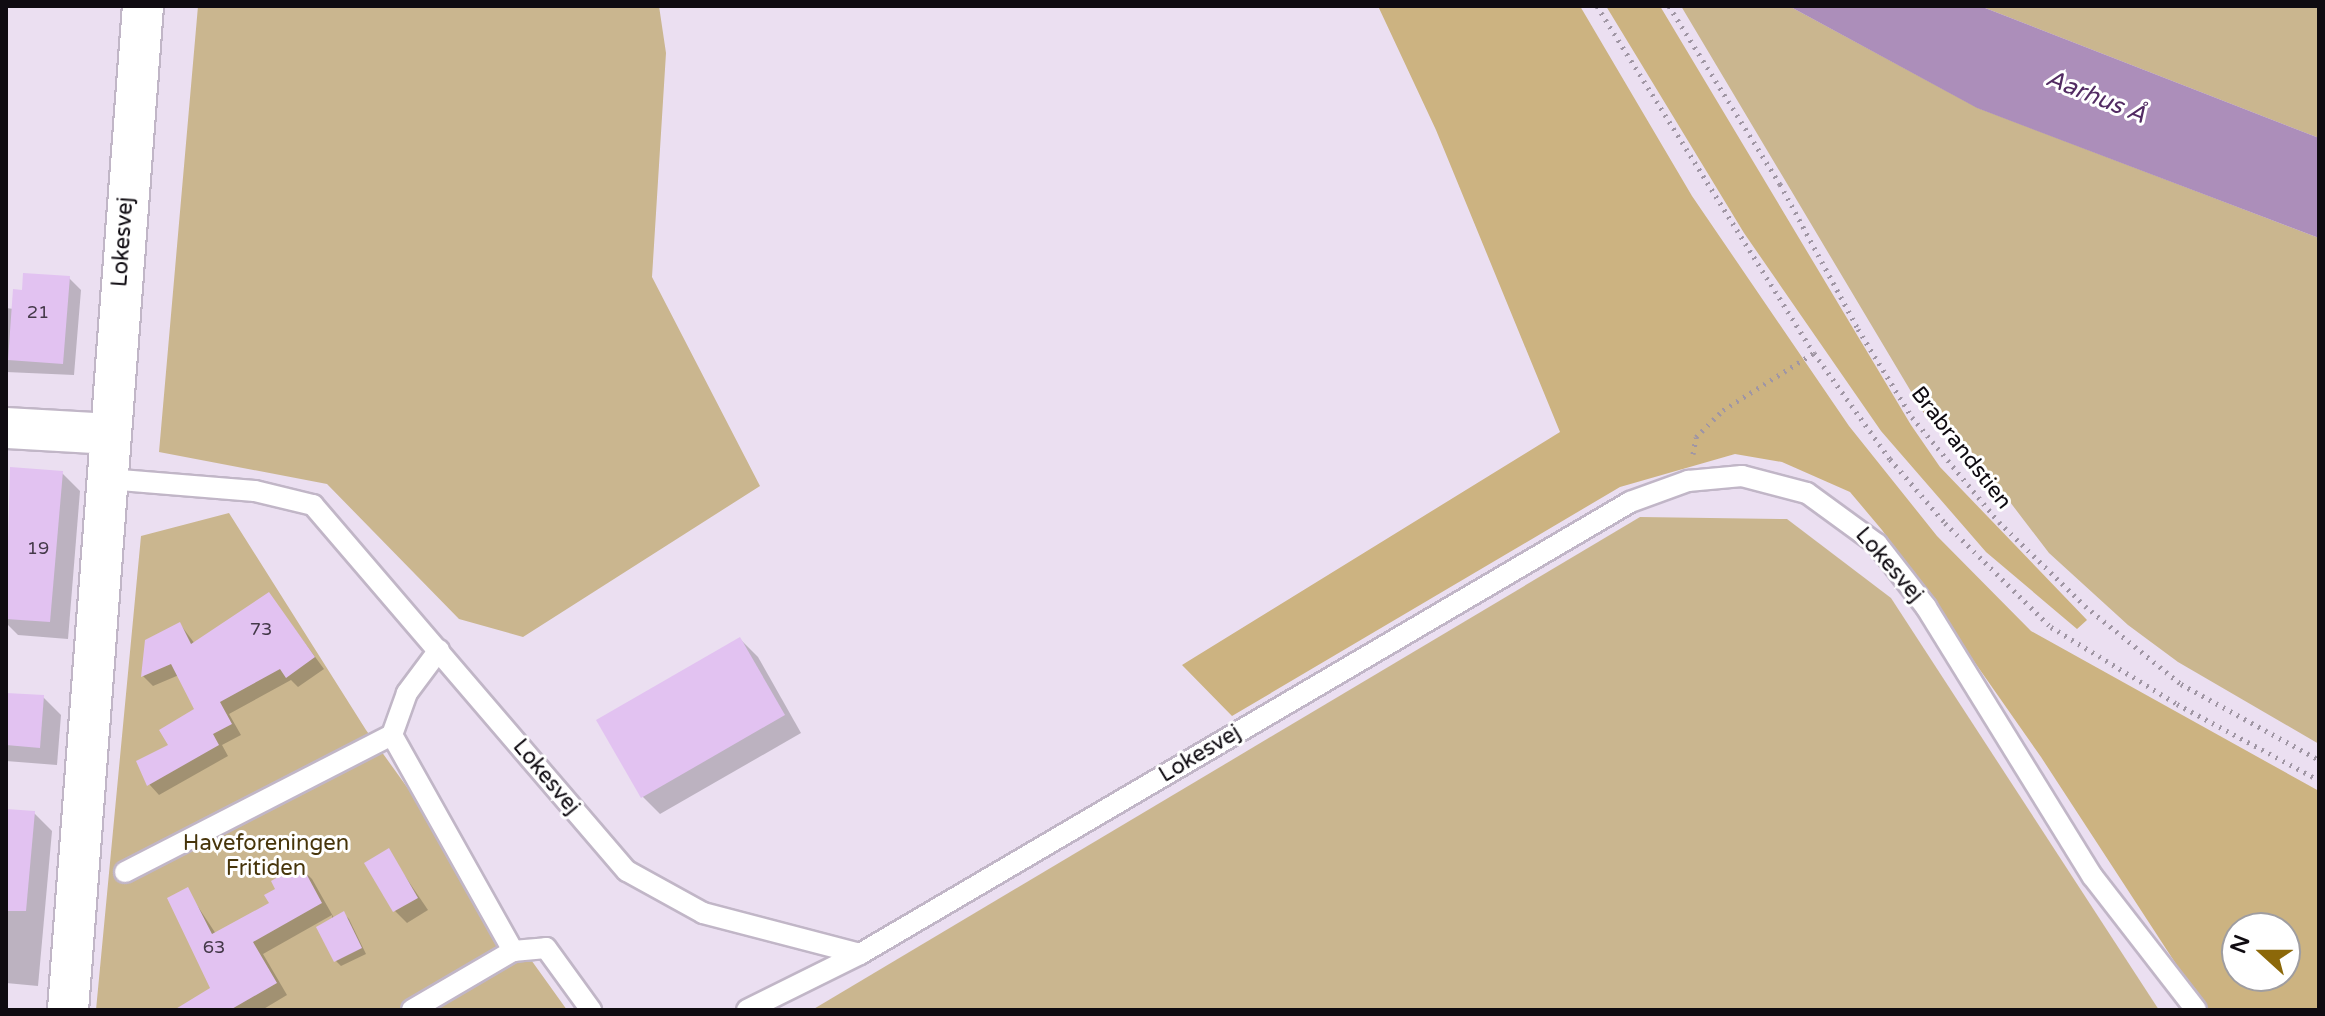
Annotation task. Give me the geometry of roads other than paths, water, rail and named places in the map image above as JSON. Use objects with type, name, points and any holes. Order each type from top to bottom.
[{"type":"street","name":"Lokesvej","points":[[68,1010],[143,6]]},
{"type":"street","points":[[6,428],[109,434]]},
{"type":"lane","name":"Lokesvej","points":[[108,479],[276,493],[313,505],[627,871],[703,913],[860,954],[1630,502],[1688,481],[1742,476],[1777,483],[1843,515],[1877,544],[1926,607],[2093,877],[2196,1010]]},
{"type":"lane","points":[[125,872],[392,735],[407,693],[439,650]]},
{"type":"lane","points":[[392,735],[513,951]]},
{"type":"lane","points":[[412,1010],[513,951],[546,948],[591,1010]]},
{"type":"lane","points":[[747,1010],[860,954]]},
{"type":"water","name":"Aarhus Å","points":[[1789,6],[1980,6],[2319,138],[2319,238],[1977,108]]},
{"type":"park label","name":"Haveforeningen Fritiden","points":[[266,856]]}]
